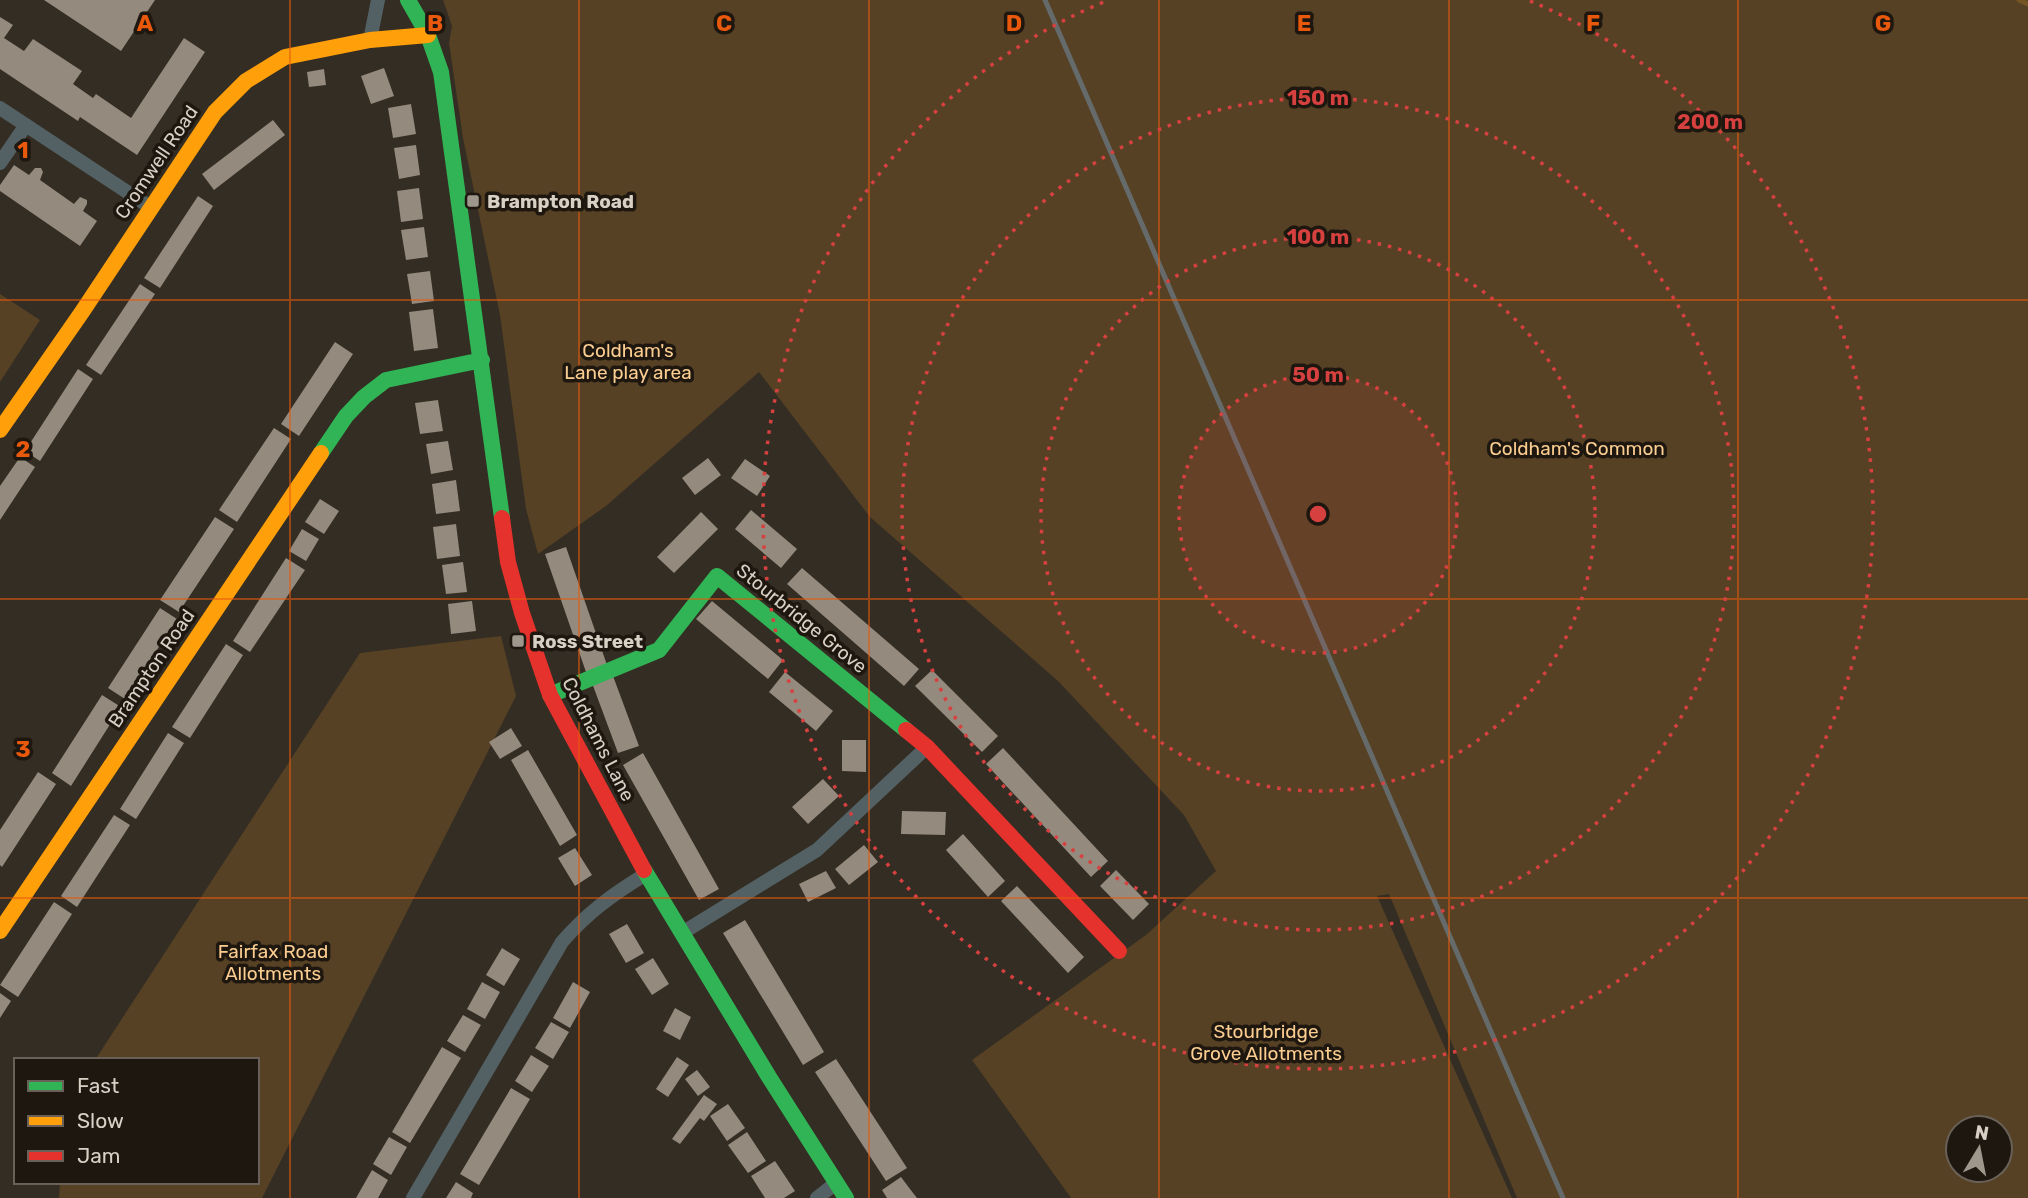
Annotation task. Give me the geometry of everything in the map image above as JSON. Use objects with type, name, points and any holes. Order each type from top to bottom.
[{"type":"street","points":[[370,40],[378,0]]},
{"type":"street","name":"Coldhams Lane","points":[[408,0],[428,35],[441,72],[508,562],[550,695],[646,874],[846,1198]]},
{"type":"street","name":"Cromwell Road","points":[[0,430],[215,112],[246,81],[285,57],[370,40],[428,35]]},
{"type":"street","points":[[0,107],[150,207]]},
{"type":"street","points":[[0,163],[26,125]]},
{"type":"street","name":"Brampton Road","points":[[0,931],[346,416],[386,380],[482,360]]},
{"type":"street","name":"Stourbridge Grove","points":[[550,695],[659,650],[717,576],[927,747],[1119,951]]},
{"type":"street","points":[[682,933],[817,850],[927,747]]},
{"type":"street","points":[[413,1198],[562,942],[582,919],[604,900],[646,874]]},
{"type":"street","points":[[817,1198],[836,1183]]},
{"type":"green space","name":"Coldham's Common","points":[[443,0],[2028,0],[2028,1198],[1517,1198],[1389,894],[1377,896],[1512,1198],[1071,1198],[972,1060],[1146,935],[1216,871],[1184,815],[1058,681],[870,517],[759,372],[606,506],[538,554],[526,509],[500,315],[463,138],[449,43],[452,26]]},
{"type":"green space","points":[[0,294],[40,320],[0,382]]},
{"type":"green space","name":"Fairfax Road Allotments","points":[[501,636],[516,696],[262,1198],[59,1198],[60,1184],[259,1184],[259,1058],[96,1058],[360,653]]},
{"type":"building","points":[[44,0],[155,0],[121,51]]},
{"type":"building","points":[[0,17],[13,25],[4,38],[24,51],[33,39],[82,71],[73,84],[93,98],[96,94],[131,118],[184,38],[205,52],[137,155],[80,117],[78,121],[0,69]]},
{"type":"building","points":[[384,68],[394,96],[371,104],[361,76]]},
{"type":"building","points":[[324,69],[326,85],[309,87],[307,72]]},
{"type":"building","points":[[411,104],[416,134],[393,138],[388,108]]},
{"type":"building","points":[[273,120],[285,135],[214,190],[202,174]]},
{"type":"building","points":[[416,145],[420,175],[399,179],[394,148]]},
{"type":"building","points":[[14,165],[29,175],[35,168],[41,168],[43,172],[40,180],[74,204],[80,197],[87,200],[83,211],[97,221],[80,246],[0,191],[0,185]]},
{"type":"building","points":[[419,188],[423,219],[401,222],[397,191]]},
{"type":"building","points":[[198,196],[213,206],[160,288],[144,278]]},
{"type":"building","points":[[424,227],[428,257],[406,260],[401,230]]},
{"type":"building","points":[[430,271],[434,301],[412,304],[407,274]]},
{"type":"building","points":[[140,284],[155,294],[101,375],[86,365]]},
{"type":"building","points":[[433,309],[438,348],[414,351],[409,312]]},
{"type":"building","points":[[335,342],[353,354],[299,436],[281,424]]},
{"type":"building","points":[[78,369],[93,379],[40,461],[25,451]]},
{"type":"building","points":[[438,400],[443,431],[420,434],[415,403]]},
{"type":"building","points":[[274,428],[291,439],[237,522],[219,510]]},
{"type":"building","points":[[448,441],[453,470],[431,474],[426,444]]},
{"type":"building","points":[[20,457],[35,467],[0,520],[0,486]]},
{"type":"building","points":[[708,458],[721,475],[695,495],[682,478]]},
{"type":"building","points":[[745,459],[770,476],[757,496],[731,478]]},
{"type":"building","points":[[456,480],[460,511],[436,514],[432,484]]},
{"type":"building","points":[[320,499],[339,511],[324,534],[305,522]]},
{"type":"building","points":[[751,510],[797,549],[781,568],[735,529]]},
{"type":"building","points":[[701,512],[718,529],[674,573],[657,557]]},
{"type":"building","points":[[215,517],[234,529],[179,612],[160,600]]},
{"type":"building","points":[[456,524],[460,556],[437,559],[433,527]]},
{"type":"building","points":[[302,529],[319,539],[306,561],[289,551]]},
{"type":"building","points":[[566,547],[607,665],[586,672],[545,554]]},
{"type":"building","points":[[286,558],[305,570],[250,652],[233,641]]},
{"type":"building","points":[[463,562],[467,592],[446,594],[442,565]]},
{"type":"building","points":[[802,568],[919,669],[904,686],[787,584]]},
{"type":"building","points":[[472,601],[476,631],[451,634],[448,604]]},
{"type":"building","points":[[712,601],[783,660],[768,679],[696,619]]},
{"type":"building","points":[[160,608],[177,619],[125,699],[108,688]]},
{"type":"building","points":[[226,644],[243,655],[190,738],[172,727]]},
{"type":"building","points":[[932,670],[998,736],[982,752],[915,686]]},
{"type":"building","points":[[785,672],[833,711],[816,731],[769,692]]},
{"type":"building","points":[[613,676],[639,746],[618,753],[592,683]]},
{"type":"building","points":[[102,695],[121,707],[71,786],[52,773]]},
{"type":"building","points":[[511,728],[522,746],[500,759],[489,742]]},
{"type":"building","points":[[168,733],[184,743],[136,819],[120,809]]},
{"type":"building","points":[[842,740],[866,740],[866,772],[842,771]]},
{"type":"building","points":[[1003,748],[1108,861],[1091,877],[986,764]]},
{"type":"building","points":[[528,750],[577,835],[560,846],[511,760]]},
{"type":"building","points":[[643,753],[719,889],[699,900],[623,765]]},
{"type":"building","points":[[38,772],[56,784],[2,867],[0,830]]},
{"type":"building","points":[[823,779],[839,796],[808,824],[792,807]]},
{"type":"building","points":[[902,811],[946,812],[945,835],[901,834]]},
{"type":"building","points":[[114,815],[130,825],[77,907],[61,896]]},
{"type":"building","points":[[963,834],[1005,881],[988,897],[946,850]]},
{"type":"building","points":[[864,845],[878,862],[849,885],[835,869]]},
{"type":"building","points":[[575,848],[592,875],[575,886],[558,858]]},
{"type":"building","points":[[1116,870],[1149,904],[1133,920],[1100,886]]},
{"type":"building","points":[[826,871],[836,888],[808,902],[799,884]]},
{"type":"building","points":[[1017,886],[1084,957],[1068,973],[1001,901]]},
{"type":"building","points":[[54,902],[72,914],[18,997],[0,985]]},
{"type":"building","points":[[745,920],[824,1052],[803,1065],[723,933]]},
{"type":"building","points":[[627,924],[644,953],[626,963],[609,934]]},
{"type":"building","points":[[502,948],[520,959],[504,986],[486,975]]},
{"type":"building","points":[[653,958],[669,984],[652,995],[635,969]]},
{"type":"building","points":[[482,982],[500,992],[485,1019],[467,1009]]},
{"type":"building","points":[[573,982],[590,992],[570,1028],[553,1018]]},
{"type":"building","points":[[0,993],[11,1001],[0,1018]]},
{"type":"building","points":[[675,1008],[691,1017],[680,1040],[663,1031]]},
{"type":"building","points":[[463,1015],[481,1025],[465,1052],[447,1041]]},
{"type":"building","points":[[551,1022],[569,1032],[553,1059],[535,1048]]},
{"type":"building","points":[[442,1047],[461,1058],[410,1143],[392,1132]]},
{"type":"building","points":[[531,1055],[549,1066],[532,1092],[515,1081]]},
{"type":"building","points":[[677,1057],[689,1065],[668,1097],[656,1089]]},
{"type":"building","points":[[836,1059],[907,1168],[886,1181],[815,1072]]},
{"type":"building","points":[[697,1070],[710,1087],[698,1096],[685,1079]]},
{"type":"building","points":[[511,1088],[530,1099],[479,1185],[460,1174]]},
{"type":"building","points":[[704,1095],[717,1104],[704,1121],[700,1118],[680,1144],[672,1139]]},
{"type":"building","points":[[728,1104],[745,1128],[727,1141],[710,1116]]},
{"type":"building","points":[[747,1132],[766,1161],[748,1173],[728,1145]]},
{"type":"building","points":[[389,1137],[407,1147],[391,1175],[373,1164]]},
{"type":"building","points":[[775,1161],[795,1191],[784,1198],[765,1198],[751,1176]]},
{"type":"building","points":[[372,1170],[388,1180],[378,1198],[356,1198]]},
{"type":"building","points":[[901,1177],[917,1198],[887,1198],[882,1190]]},
{"type":"building","points":[[456,1182],[473,1193],[471,1198],[446,1198]]},
{"type":"waterway","points":[[2019,0],[2028,4]]},
{"type":"railway","points":[[1045,0],[1563,1198]]},
{"type":"traffic: fast","points":[[408,0],[428,35],[441,72],[502,518]]},
{"type":"traffic: fast","points":[[321,453],[346,416],[386,380],[482,360]]},
{"type":"traffic: fast","points":[[550,695],[659,650],[717,576],[906,730]]},
{"type":"traffic: fast","points":[[644,870],[769,1077],[846,1198]]},
{"type":"traffic: slow","points":[[0,430],[215,112],[246,81],[285,57],[370,40],[428,35]]},
{"type":"traffic: slow","points":[[0,931],[321,453]]},
{"type":"traffic: jam","points":[[502,518],[508,562],[550,695],[644,870]]},
{"type":"traffic: jam","points":[[906,730],[927,747],[1119,951]]},
{"type":"place","name":"Brampton Road","points":[[473,201]]},
{"type":"place","name":"Ross Street","points":[[518,641]]},
{"type":"park label","name":"Coldham's Lane play area","points":[[628,361]]},
{"type":"park label","name":"Stourbridge Grove Allotments","points":[[1266,1042]]}]
